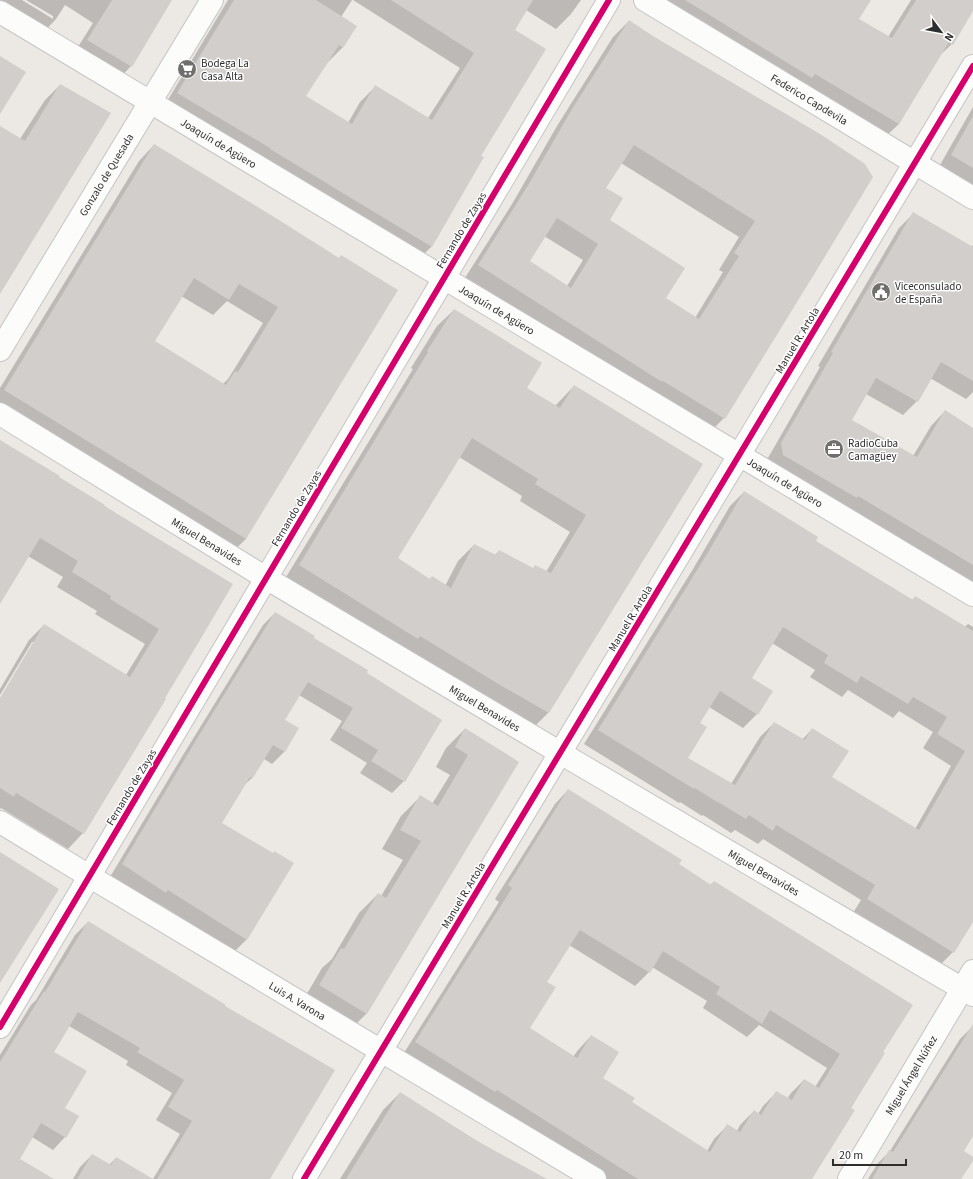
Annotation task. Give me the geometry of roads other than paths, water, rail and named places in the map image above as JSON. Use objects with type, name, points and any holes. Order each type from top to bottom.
[{"type":"street","name":"Gonzalo de Quesada","points":[[0,350],[212,0]]},
{"type":"street","name":"Fernando de Zayas","points":[[0,1027],[609,0]]},
{"type":"street","name":"Federico Capdevila","points":[[645,0],[914,164],[973,198]]},
{"type":"street","name":"Joaquín de Agüero","points":[[0,12],[973,595]]},
{"type":"street","name":"Manuel R. Artola","points":[[304,1179],[973,66]]},
{"type":"street","name":"Miguel Benavides","points":[[0,414],[266,578],[560,753],[970,985]]},
{"type":"street","name":"Luis A. Varona","points":[[0,822],[595,1179]]},
{"type":"street","name":"Miguel Ángel Núñez","points":[[849,1179],[970,985]]},
{"type":"place","name":"Bodega La Casa Alta","points":[[187,69]]},
{"type":"place","name":"Viceconsulado de España","points":[[881,292]]},
{"type":"place","name":"RadioCuba Camagüey","points":[[834,449]]}]
